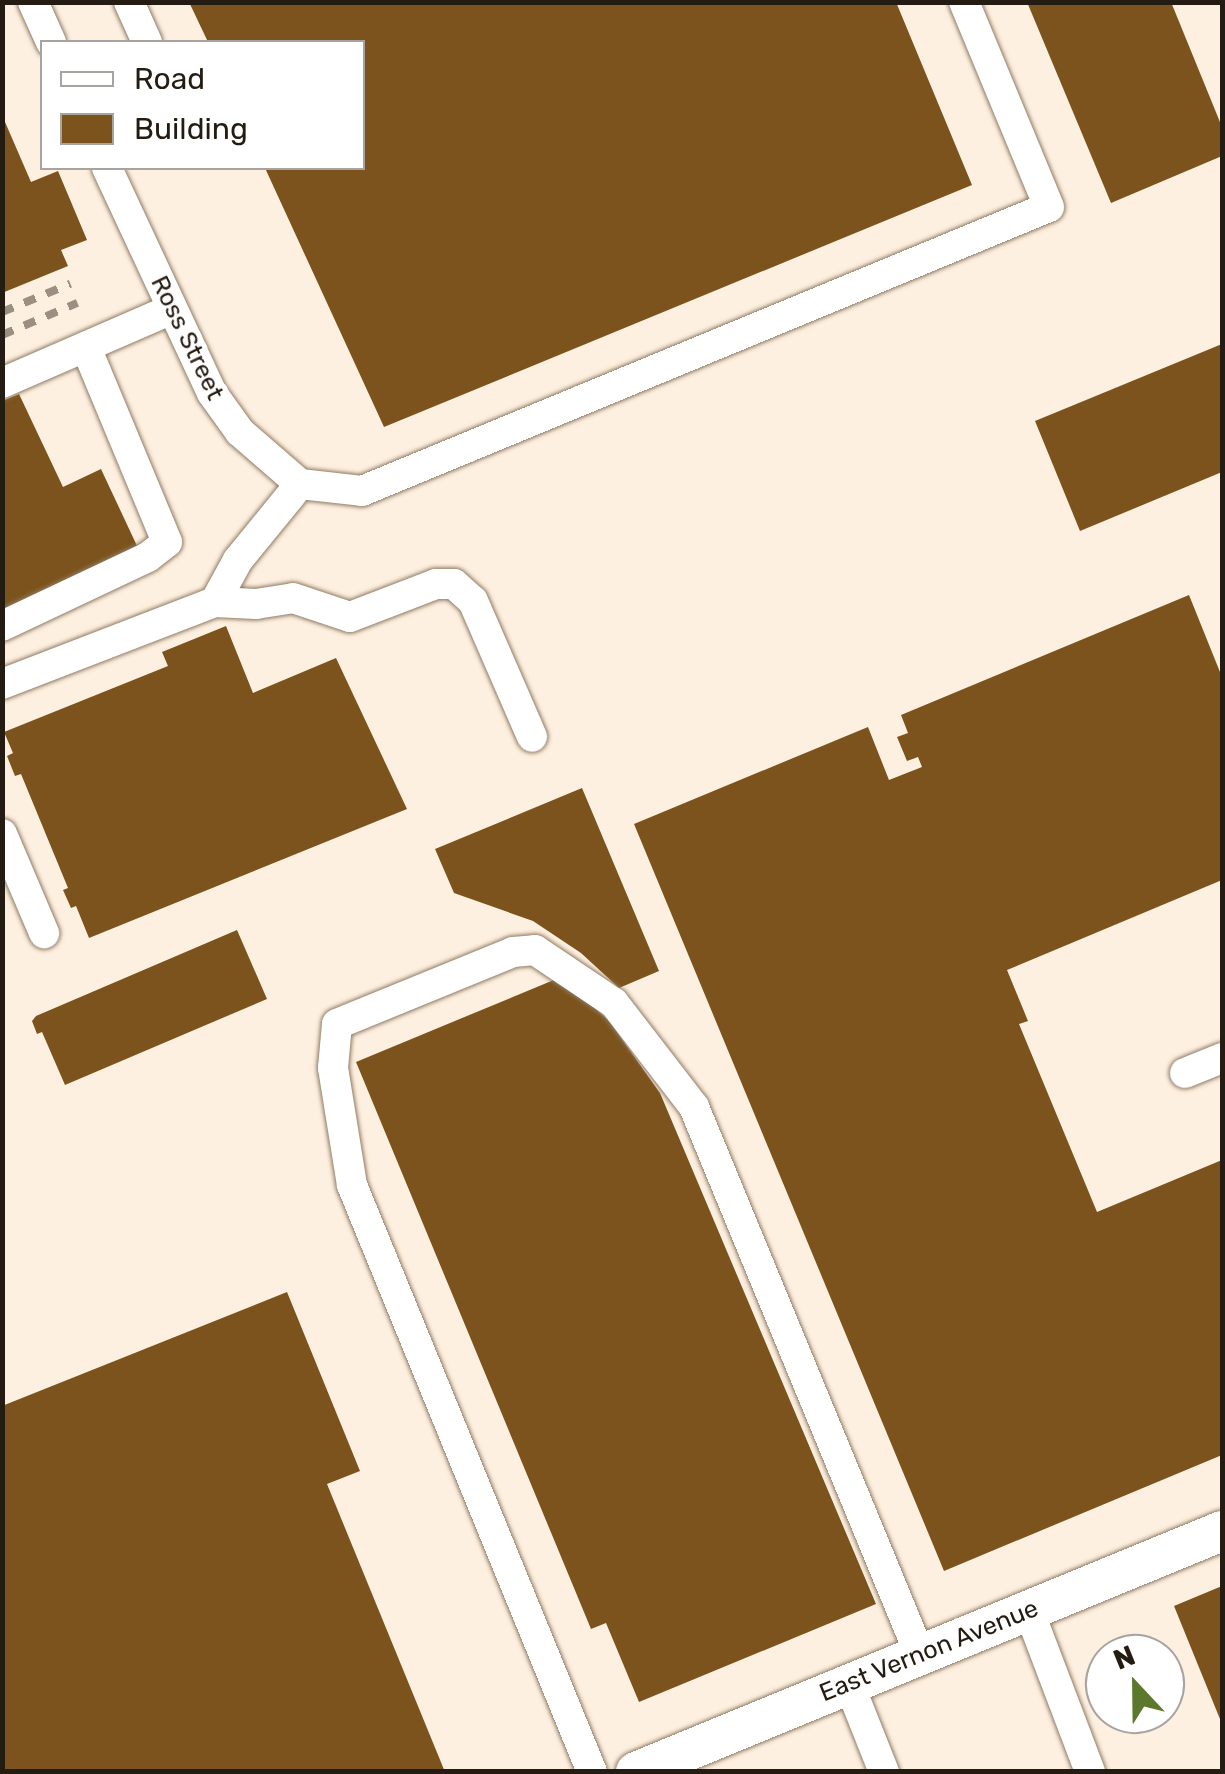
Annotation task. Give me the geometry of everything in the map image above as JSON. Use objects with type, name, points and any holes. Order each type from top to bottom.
[{"type":"main road","name":"East Vernon Avenue","points":[[636,1772],[1222,1531]]},
{"type":"street","points":[[33,2],[50,40]]},
{"type":"street","points":[[129,2],[146,40]]},
{"type":"street","points":[[216,602],[238,560],[300,484],[362,491],[1049,207],[964,2]]},
{"type":"street","name":"Ross Street","points":[[109,170],[220,406],[240,432],[300,484]]},
{"type":"street","points":[[2,383],[172,309]]},
{"type":"street","points":[[2,626],[148,558],[167,542],[86,346]]},
{"type":"street","points":[[2,684],[216,602],[256,604],[294,598],[350,617],[436,584],[454,584],[473,601],[532,738]]},
{"type":"street","points":[[2,834],[44,933]]},
{"type":"street","points":[[592,1772],[352,1185],[332,1068],[337,1024],[513,952],[535,950],[614,1003],[694,1107],[920,1655]]},
{"type":"street","points":[[1185,1073],[1222,1058]]},
{"type":"street","points":[[1029,1610],[1090,1772]]},
{"type":"street","points":[[849,1684],[884,1772]]},
{"type":"building","points":[[189,2],[896,2],[972,185],[384,427],[266,170],[365,170],[365,40],[207,40]]},
{"type":"building","points":[[1027,2],[1171,2],[1222,127],[1222,156],[1111,203]]},
{"type":"building","points":[[2,115],[31,182],[58,171],[87,240],[61,250],[68,266],[2,293]]},
{"type":"building","points":[[1222,344],[1222,472],[1080,531],[1035,421]]},
{"type":"building","points":[[19,394],[63,487],[101,469],[138,548],[2,611],[2,401]]},
{"type":"building","points":[[1189,595],[1222,677],[1222,880],[1007,970],[1028,1021],[1019,1024],[1097,1212],[1222,1160],[1222,1455],[944,1571],[634,824],[868,727],[889,780],[922,767],[918,757],[907,761],[897,737],[908,733],[901,715]]},
{"type":"building","points":[[226,626],[253,693],[336,658],[407,809],[89,938],[76,906],[71,908],[63,890],[68,888],[21,774],[15,776],[7,756],[13,753],[4,732],[168,666],[162,652]]},
{"type":"building","points":[[582,788],[659,971],[619,988],[581,953],[533,921],[454,893],[435,849]]},
{"type":"building","points":[[237,930],[267,999],[65,1085],[42,1032],[37,1034],[32,1021],[36,1016]]},
{"type":"building","points":[[561,977],[609,1021],[660,1093],[876,1604],[639,1702],[606,1623],[591,1629],[356,1062]]},
{"type":"building","points":[[287,1292],[360,1471],[327,1484],[445,1772],[2,1772],[2,1406]]},
{"type":"building","points":[[1222,1586],[1222,1724],[1174,1606]]},
{"type":"railway","points":[[2,312],[70,284]]},
{"type":"railway","points":[[2,335],[77,303]]}]
